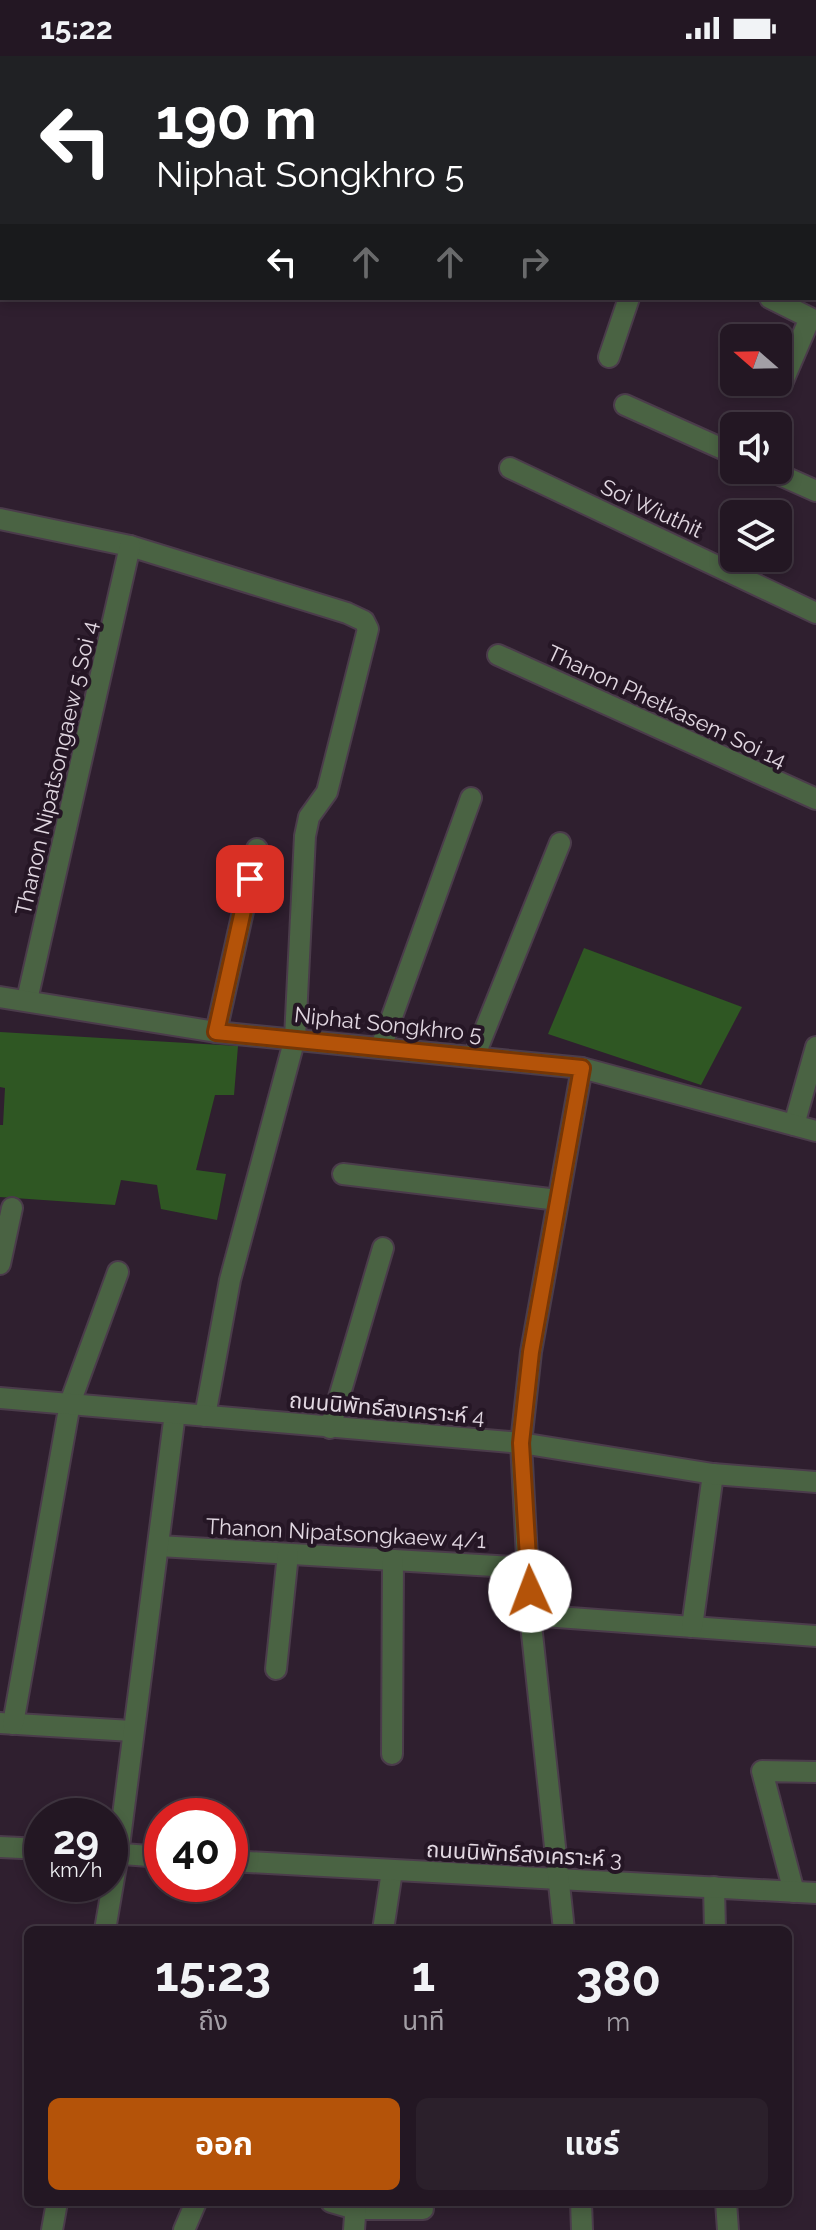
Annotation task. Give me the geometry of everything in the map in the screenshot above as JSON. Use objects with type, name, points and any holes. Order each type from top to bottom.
[{"type":"street","points":[[609,357],[628,300]]},
{"type":"street","points":[[774,300],[810,318],[792,360]]},
{"type":"street","points":[[625,405],[720,448]]},
{"type":"street","name":"Soi Wiuthit","points":[[510,468],[816,613]]},
{"type":"street","points":[[792,480],[816,491]]},
{"type":"street","points":[[0,519],[130,546],[347,613],[364,621],[368,629],[327,792],[309,817],[305,836],[295,1038],[230,1280],[205,1416]]},
{"type":"street","name":"Thanon Nipatsongaew 5 Soi 4","points":[[27,1000],[130,546]]},
{"type":"street","name":"Thanon Phetkasem Soi 14","points":[[498,655],[816,799]]},
{"type":"street","points":[[381,1047],[471,798]]},
{"type":"street","points":[[474,1057],[560,843]]},
{"type":"street","points":[[216,1032],[257,849]]},
{"type":"street","name":"Niphat Songkhro 5","points":[[0,997],[216,1032],[582,1068],[816,1131]]},
{"type":"street","points":[[794,1125],[816,1047]]},
{"type":"street","points":[[564,1926],[530,1615],[521,1443],[531,1352],[582,1068]]},
{"type":"street","points":[[343,1174],[558,1200]]},
{"type":"street","points":[[0,1264],[12,1208]]},
{"type":"street","points":[[330,1428],[383,1248]]},
{"type":"street","points":[[118,1272],[70,1403],[7,1724],[132,1731]]},
{"type":"street","name":"ถนนนิพัทธ์สงเคราะห์ 4","points":[[0,1398],[521,1443],[713,1474],[816,1482]]},
{"type":"street","points":[[122,1798],[175,1413]]},
{"type":"street","points":[[692,1627],[713,1474]]},
{"type":"street","name":"Thanon Nipatsongkaew 4/1","points":[[159,1546],[529,1568]]},
{"type":"street","points":[[276,1669],[288,1554]]},
{"type":"street","points":[[392,1754],[393,1560]]},
{"type":"street","points":[[530,1615],[816,1636]]},
{"type":"street","points":[[794,1892],[762,1771],[816,1772]]},
{"type":"street","points":[[0,1847],[24,1848]]},
{"type":"street","name":"ถนนนิพัทธ์สงเคราะห์ 3","points":[[248,1862],[816,1893]]},
{"type":"street","points":[[384,1926],[392,1871]]},
{"type":"street","points":[[714,1887],[715,1926]]},
{"type":"street","points":[[105,1926],[108,1902]]},
{"type":"street","points":[[52,2230],[56,2206]]},
{"type":"street","points":[[184,2230],[194,2206]]},
{"type":"street","points":[[354,2230],[356,2206]]},
{"type":"street","points":[[373,2206],[423,2209]]},
{"type":"street","points":[[581,2206],[582,2230]]},
{"type":"street","points":[[726,2206],[728,2230]]},
{"type":"green space","points":[[584,948],[742,1007],[701,1085],[548,1034]]},
{"type":"green space","points":[[0,1032],[238,1046],[234,1095],[215,1095],[196,1170],[226,1174],[217,1220],[161,1209],[157,1185],[121,1180],[115,1205],[0,1197],[0,1125],[3,1125],[5,1088],[0,1087]]},
{"type":"route","points":[[250,879],[216,1032],[582,1068],[531,1352],[521,1443],[530,1591]]}]
